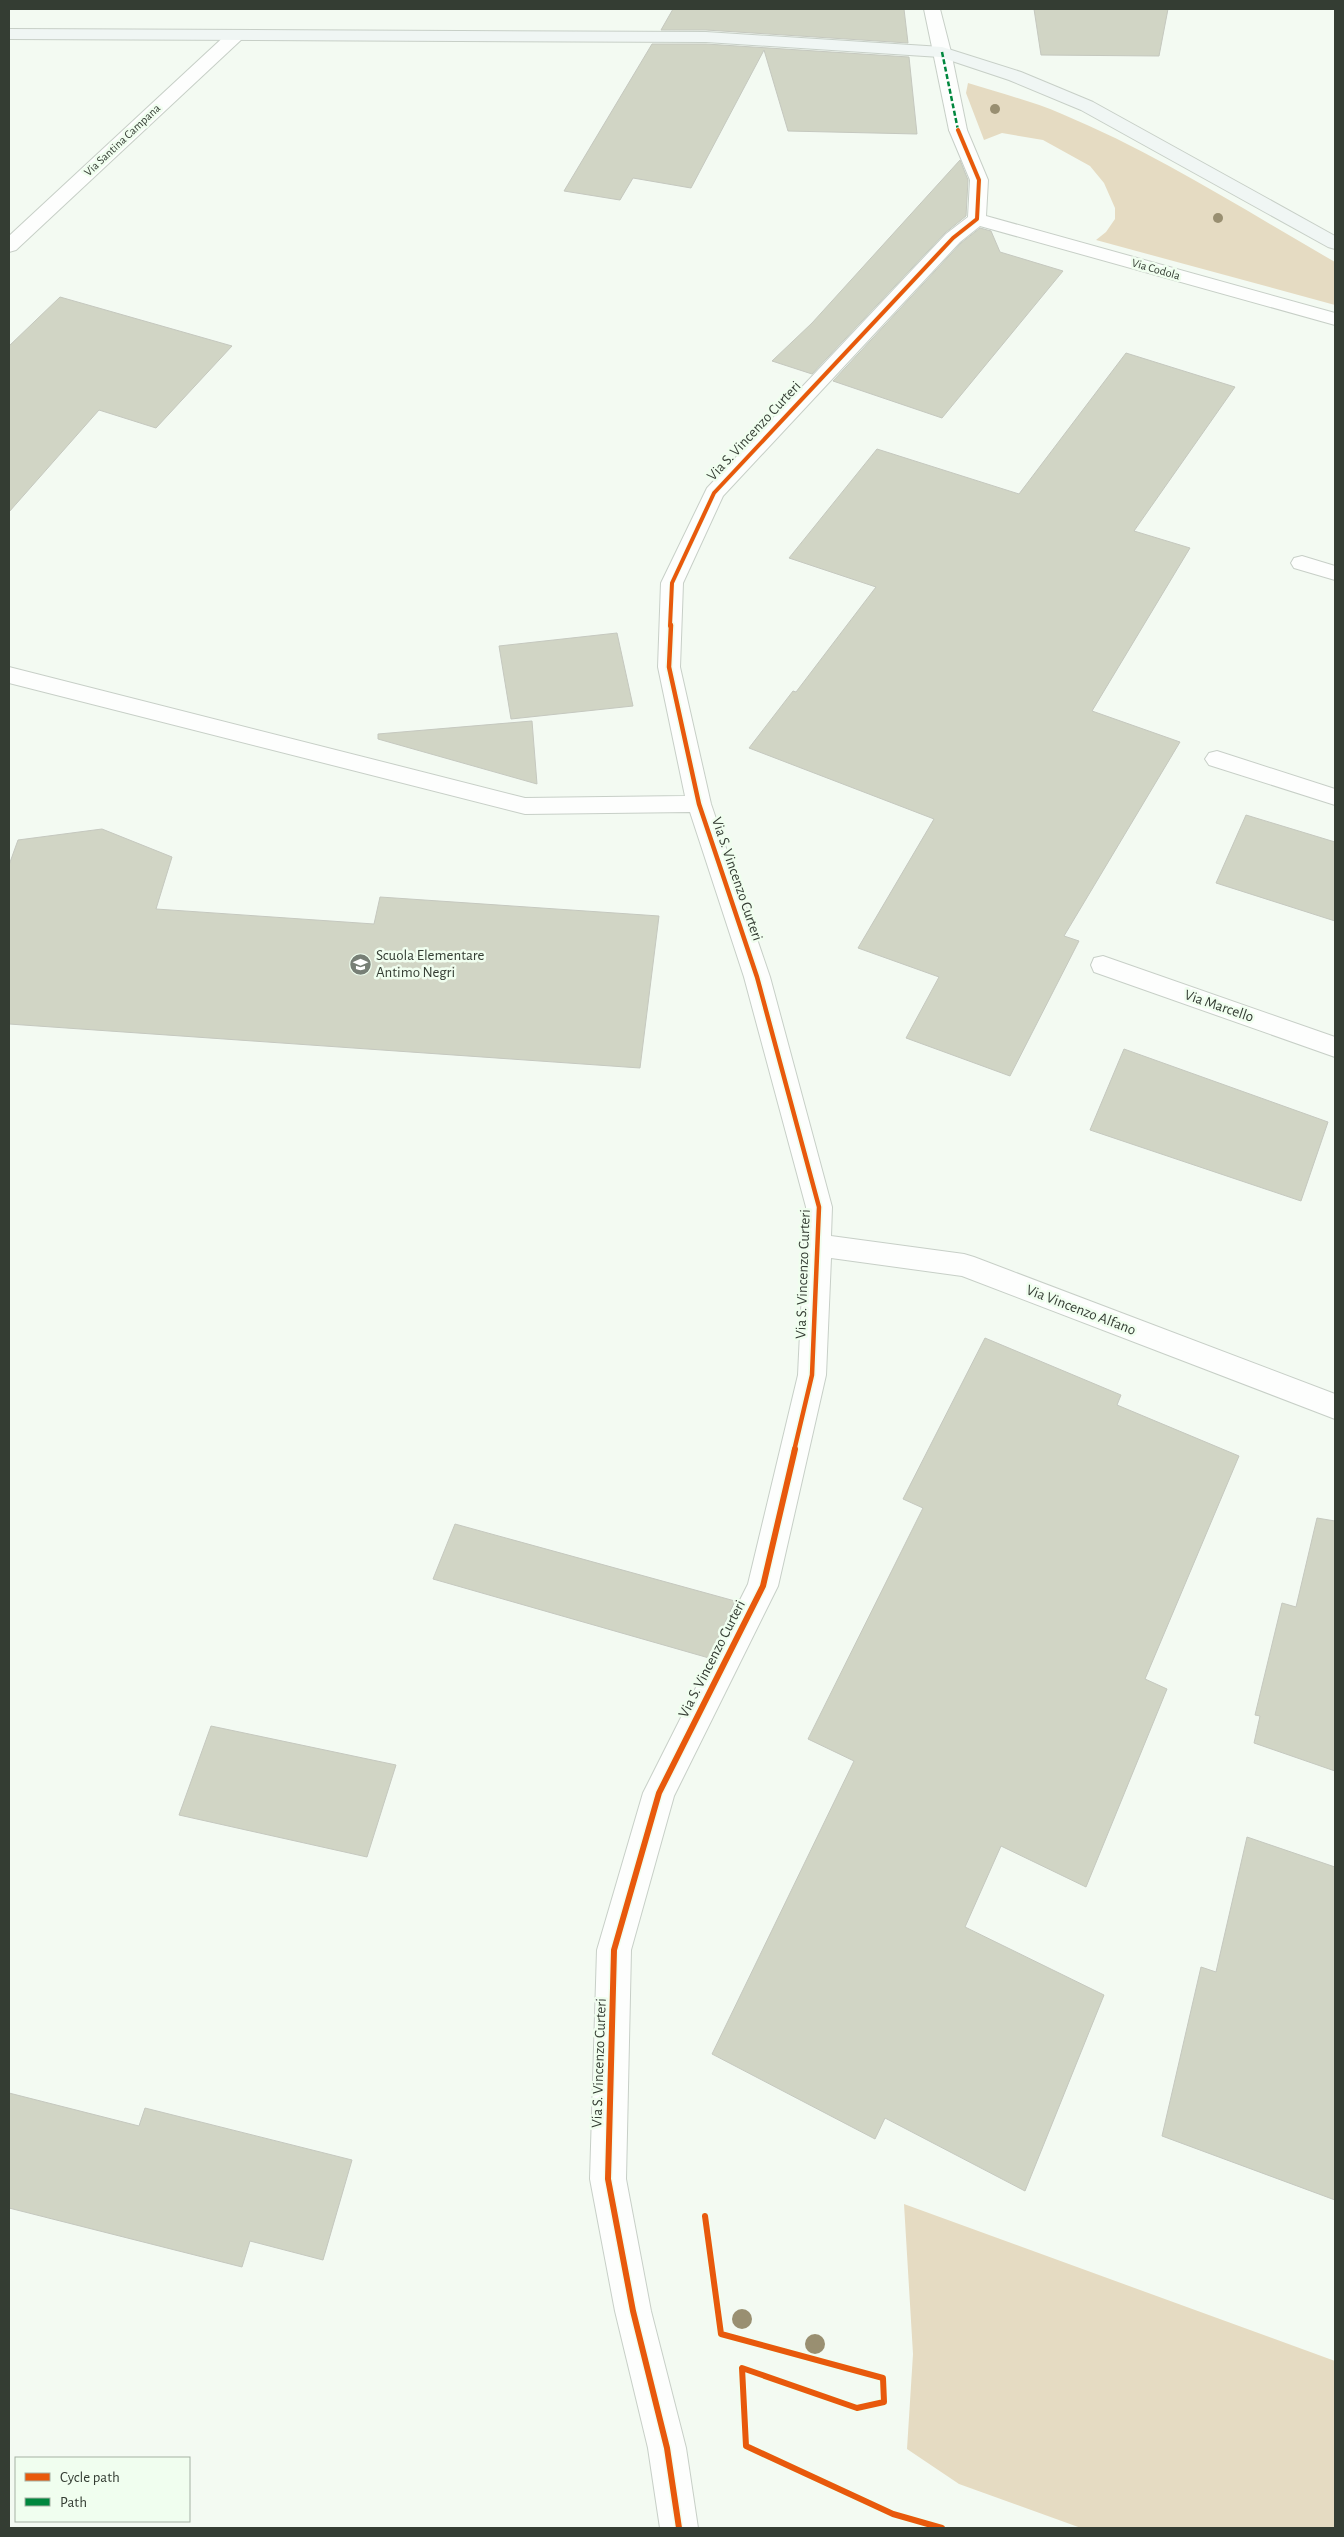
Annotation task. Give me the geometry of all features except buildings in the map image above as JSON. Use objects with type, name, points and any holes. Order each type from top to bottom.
[{"type":"main road","points":[[9,34],[706,37],[942,52],[1015,76],[1087,106],[1335,243]]},
{"type":"street","points":[[932,9],[958,130],[979,180],[977,219]]},
{"type":"street","name":"Via Santina Campana","points":[[9,246],[236,35]]},
{"type":"street","name":"Via Codola","points":[[977,219],[1335,319]]},
{"type":"street","name":"Via S. Vincenzo Curteri","points":[[679,2522],[667,2448],[633,2311],[608,2179],[614,1950],[660,1793],[763,1586],[812,1375],[820,1207],[757,977],[699,804],[669,667],[672,583],[714,493],[953,238],[977,219]]},
{"type":"street","points":[[1302,563],[1335,573]]},
{"type":"street","points":[[9,675],[525,806],[699,804]]},
{"type":"street","points":[[1217,759],[1335,797]]},
{"type":"street","name":"Via Marcello","points":[[1103,965],[1335,1047]]},
{"type":"street","name":"Via Vincenzo Alfano","points":[[818,1245],[964,1266],[1335,1407]]},
{"type":"shaded area","points":[[968,83],[1039,105],[1133,147],[1335,262],[1335,305],[1096,240],[1106,232],[1115,219],[1115,208],[1104,183],[1090,166],[1043,140],[1002,133],[984,140],[966,93]]},
{"type":"shaded area","points":[[904,2204],[1335,2361],[1335,2528],[1081,2528],[959,2484],[907,2449],[913,2354]]},
{"type":"marked path","points":[[942,52],[958,130]]},
{"type":"cycle path","points":[[679,2528],[667,2448],[633,2311],[608,2179],[614,1950],[659,1793],[763,1586],[812,1375],[819,1207],[757,977],[699,804],[669,667],[672,583],[714,493],[953,238],[977,219],[979,180],[958,130]]},
{"type":"cycle path","points":[[705,2216],[721,2334],[883,2378],[884,2402],[857,2408],[742,2368],[746,2446],[893,2514],[942,2528]]},
{"type":"place","name":"Scuola Elementare Antimo Negri","points":[[360,964]]}]
